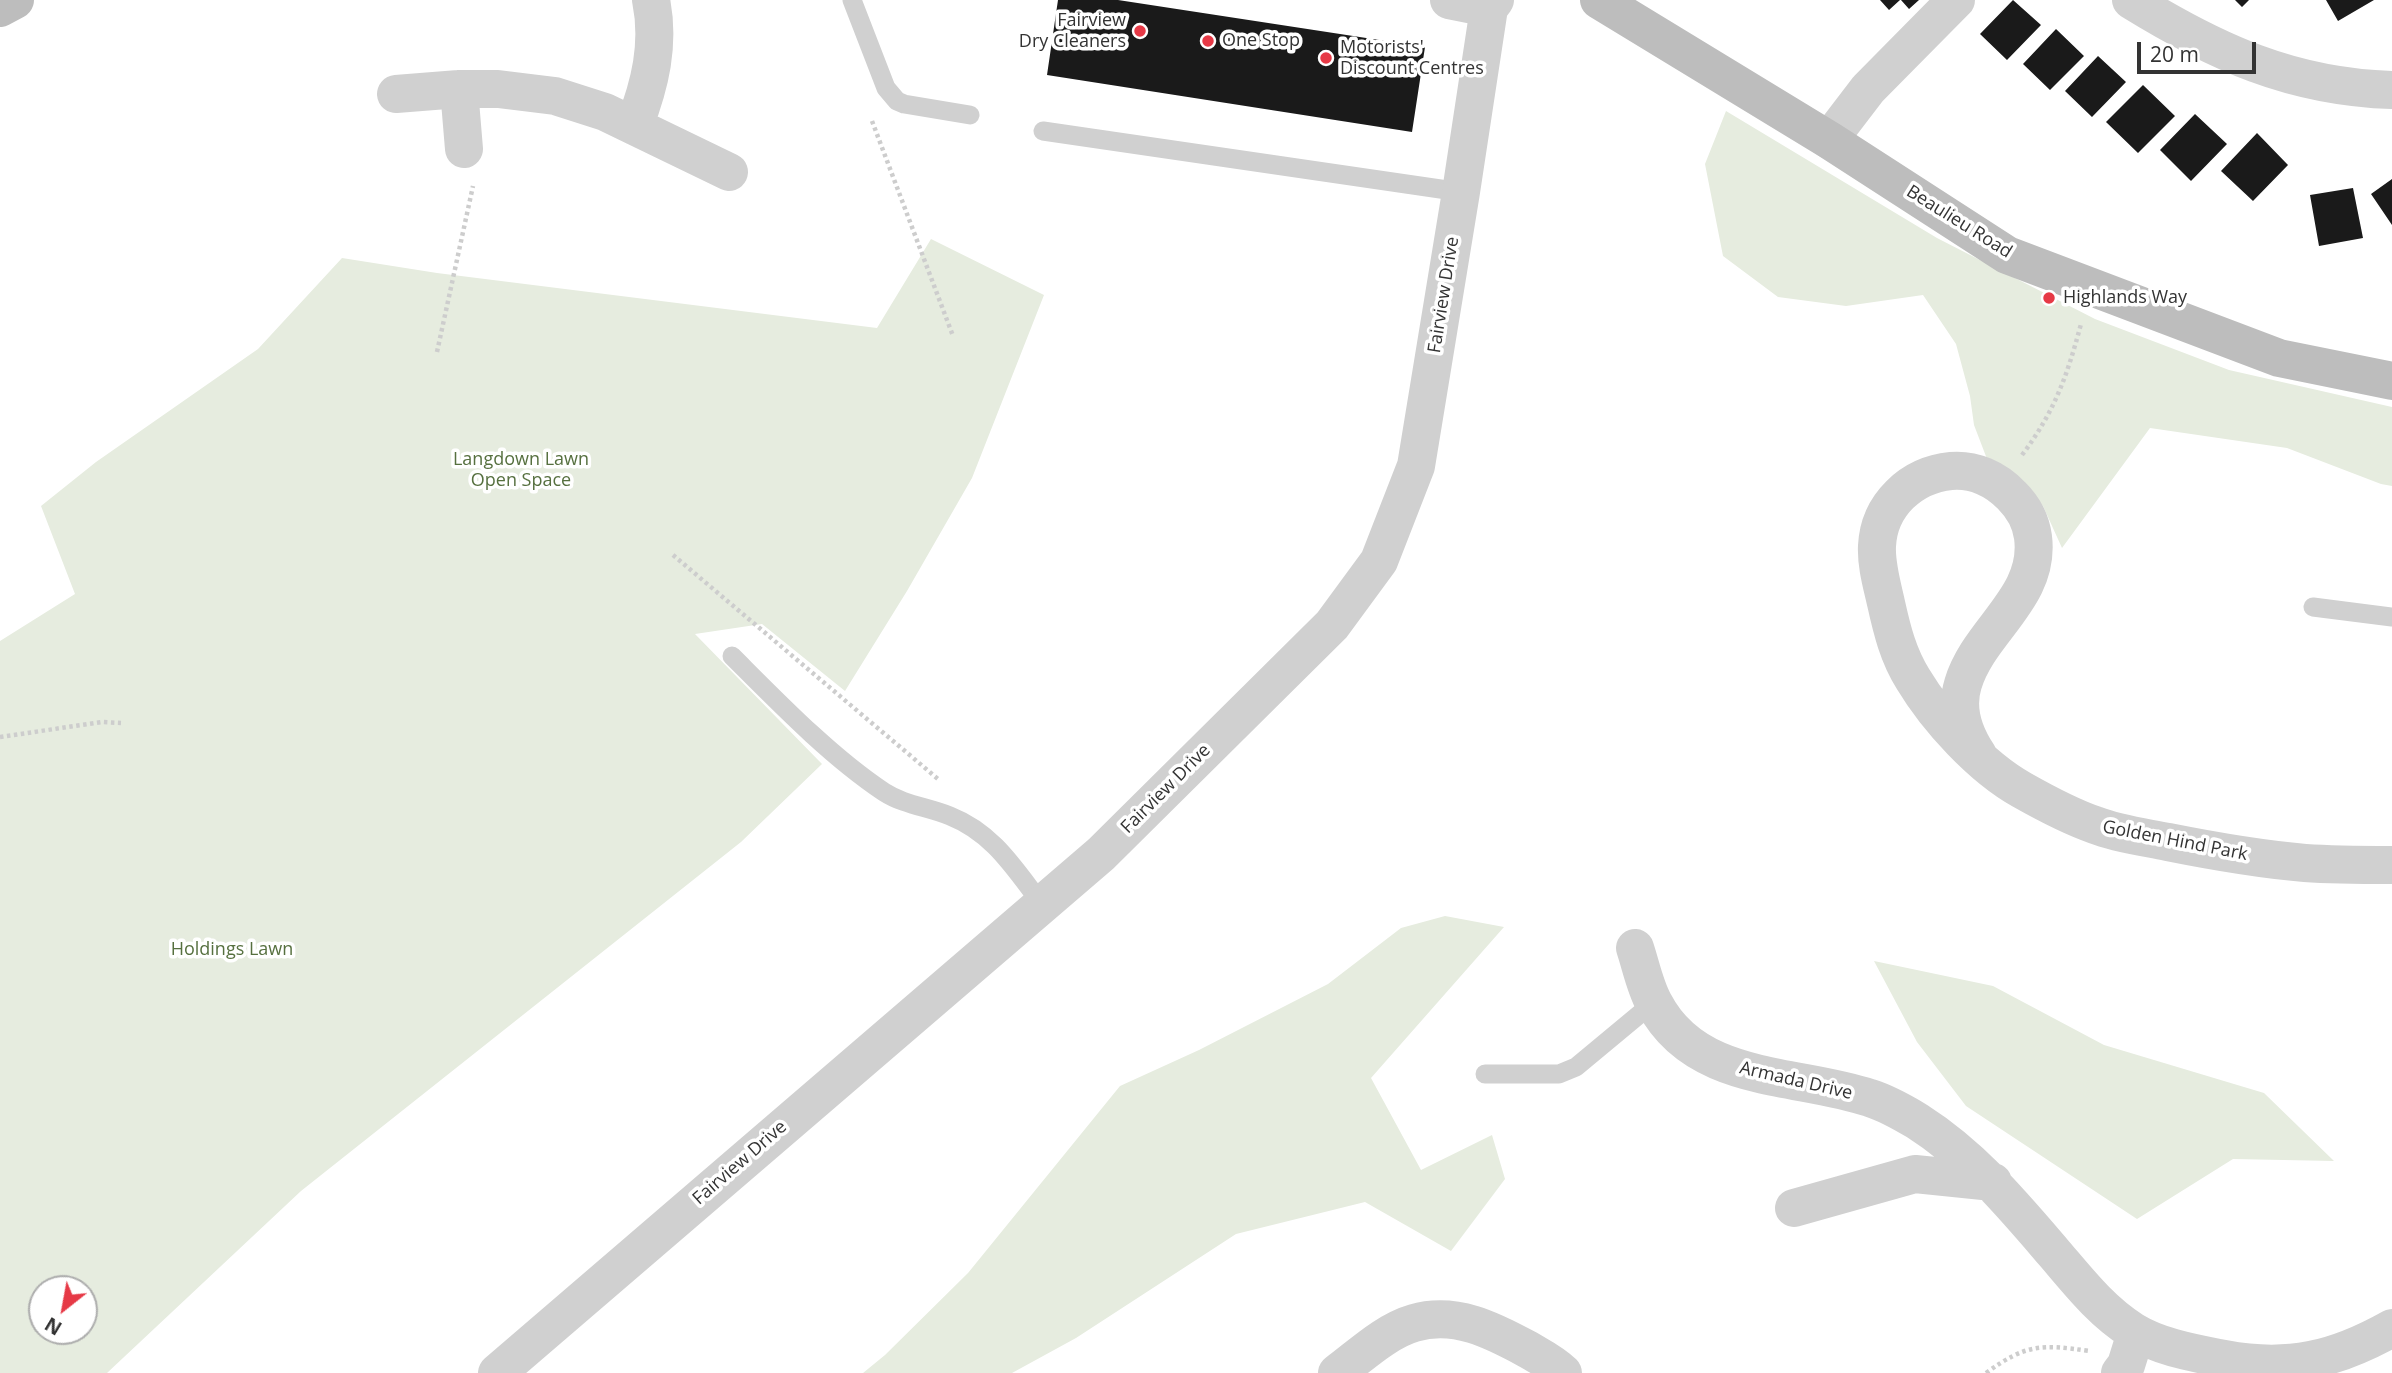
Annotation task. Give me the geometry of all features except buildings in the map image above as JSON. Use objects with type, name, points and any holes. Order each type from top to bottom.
[{"type":"street","points":[[0,8],[15,0]]},
{"type":"street","points":[[634,126],[648,87],[653,63],[651,0]]},
{"type":"street","points":[[1449,0],[1492,4]]},
{"type":"street","name":"Beaulieu Road","points":[[1599,0],[1829,140],[2007,255],[2279,358],[2392,381]]},
{"type":"street","points":[[1829,140],[1868,89],[1956,0]]},
{"type":"street","points":[[2131,0],[2161,19],[2236,57],[2267,69],[2344,88],[2392,90]]},
{"type":"street","name":"Fairview Drive","points":[[497,1373],[1101,854],[1332,625],[1379,561],[1416,466],[1492,4]]},
{"type":"street","points":[[459,89],[464,149]]},
{"type":"street","points":[[396,94],[459,89],[528,91],[555,96],[605,112],[729,172]]},
{"type":"street","name":"Golden Hind Park","points":[[1978,755],[1966,737],[1962,722],[1962,686],[1979,650],[2023,590],[2031,572],[2035,549],[2032,527],[2019,503],[2001,484],[1975,472],[1955,470],[1934,473],[1919,479],[1904,489],[1889,507],[1879,530],[1879,569],[1894,637],[1914,680],[1938,712],[1978,755],[1995,772],[2032,795],[2096,826],[2123,833],[2193,847],[2305,863],[2392,865]]},
{"type":"street","name":"Armada Drive","points":[[1635,948],[1653,1003],[1668,1025],[1685,1041],[1707,1055],[1766,1077],[1870,1098],[1889,1106],[1937,1135],[1993,1182],[2098,1304],[2136,1333],[2205,1355],[2262,1365],[2287,1365],[2309,1362],[2333,1354],[2392,1328]]},
{"type":"street","points":[[1794,1208],[1916,1174],[1993,1182]]},
{"type":"street","points":[[1337,1373],[1413,1323],[1456,1320],[1485,1328],[1536,1354],[1563,1373]]},
{"type":"street","points":[[2108,1366],[2126,1365],[2136,1333]]},
{"type":"lane","points":[[852,0],[886,88],[892,97],[904,104],[970,115]]},
{"type":"lane","points":[[1042,131],[1461,192]]},
{"type":"lane","points":[[2313,607],[2392,617]]},
{"type":"lane","points":[[732,656],[796,718],[886,793],[918,807],[958,819],[996,844],[1041,903]]},
{"type":"lane","points":[[1485,1074],[1559,1074],[1576,1067],[1653,1003]]},
{"type":"path","points":[[870,116],[953,336]]},
{"type":"path","points":[[437,352],[474,178],[464,149]]},
{"type":"path","points":[[2001,484],[2053,409],[2067,375],[2090,287]]},
{"type":"path","points":[[673,555],[948,787]]},
{"type":"path","points":[[0,737],[102,722],[121,723]]},
{"type":"path","points":[[1986,1373],[2007,1357],[2024,1349],[2040,1347],[2089,1350],[2108,1366]]},
{"type":"green space","points":[[1726,111],[1937,238],[2095,319],[2229,370],[2392,407],[2392,486],[2287,448],[2150,428],[2062,548],[2043,506],[1987,459],[1974,425],[1970,396],[1956,344],[1923,295],[1846,306],[1778,297],[1723,256],[1705,164]]},
{"type":"green space","points":[[931,239],[1044,295],[972,478],[845,691],[762,624],[695,634],[822,764],[741,842],[301,1191],[107,1373],[0,1373],[0,641],[75,594],[41,506],[96,462],[258,349],[342,258],[437,273],[877,328]]},
{"type":"green space","points":[[1445,916],[1504,927],[1371,1078],[1421,1170],[1492,1135],[1505,1179],[1451,1251],[1365,1202],[1236,1234],[1076,1338],[1012,1373],[863,1373],[885,1355],[968,1273],[1120,1086],[1199,1050],[1328,984],[1401,928]]},
{"type":"green space","points":[[1874,961],[1993,986],[2104,1045],[2264,1093],[2334,1161],[2233,1159],[2137,1219],[1966,1106],[1917,1042]]},
{"type":"place","name":"Fairview Dry Cleaners","points":[[1140,31]]},
{"type":"place","name":"One Stop","points":[[1208,41]]},
{"type":"place","name":"Motorists' Discount Centres","points":[[1326,58]]},
{"type":"place","name":"Highlands Way","points":[[2049,298]]},
{"type":"park label","name":"Langdown Lawn Open Space","points":[[521,470]]},
{"type":"park label","name":"Holdings Lawn","points":[[232,950]]}]
